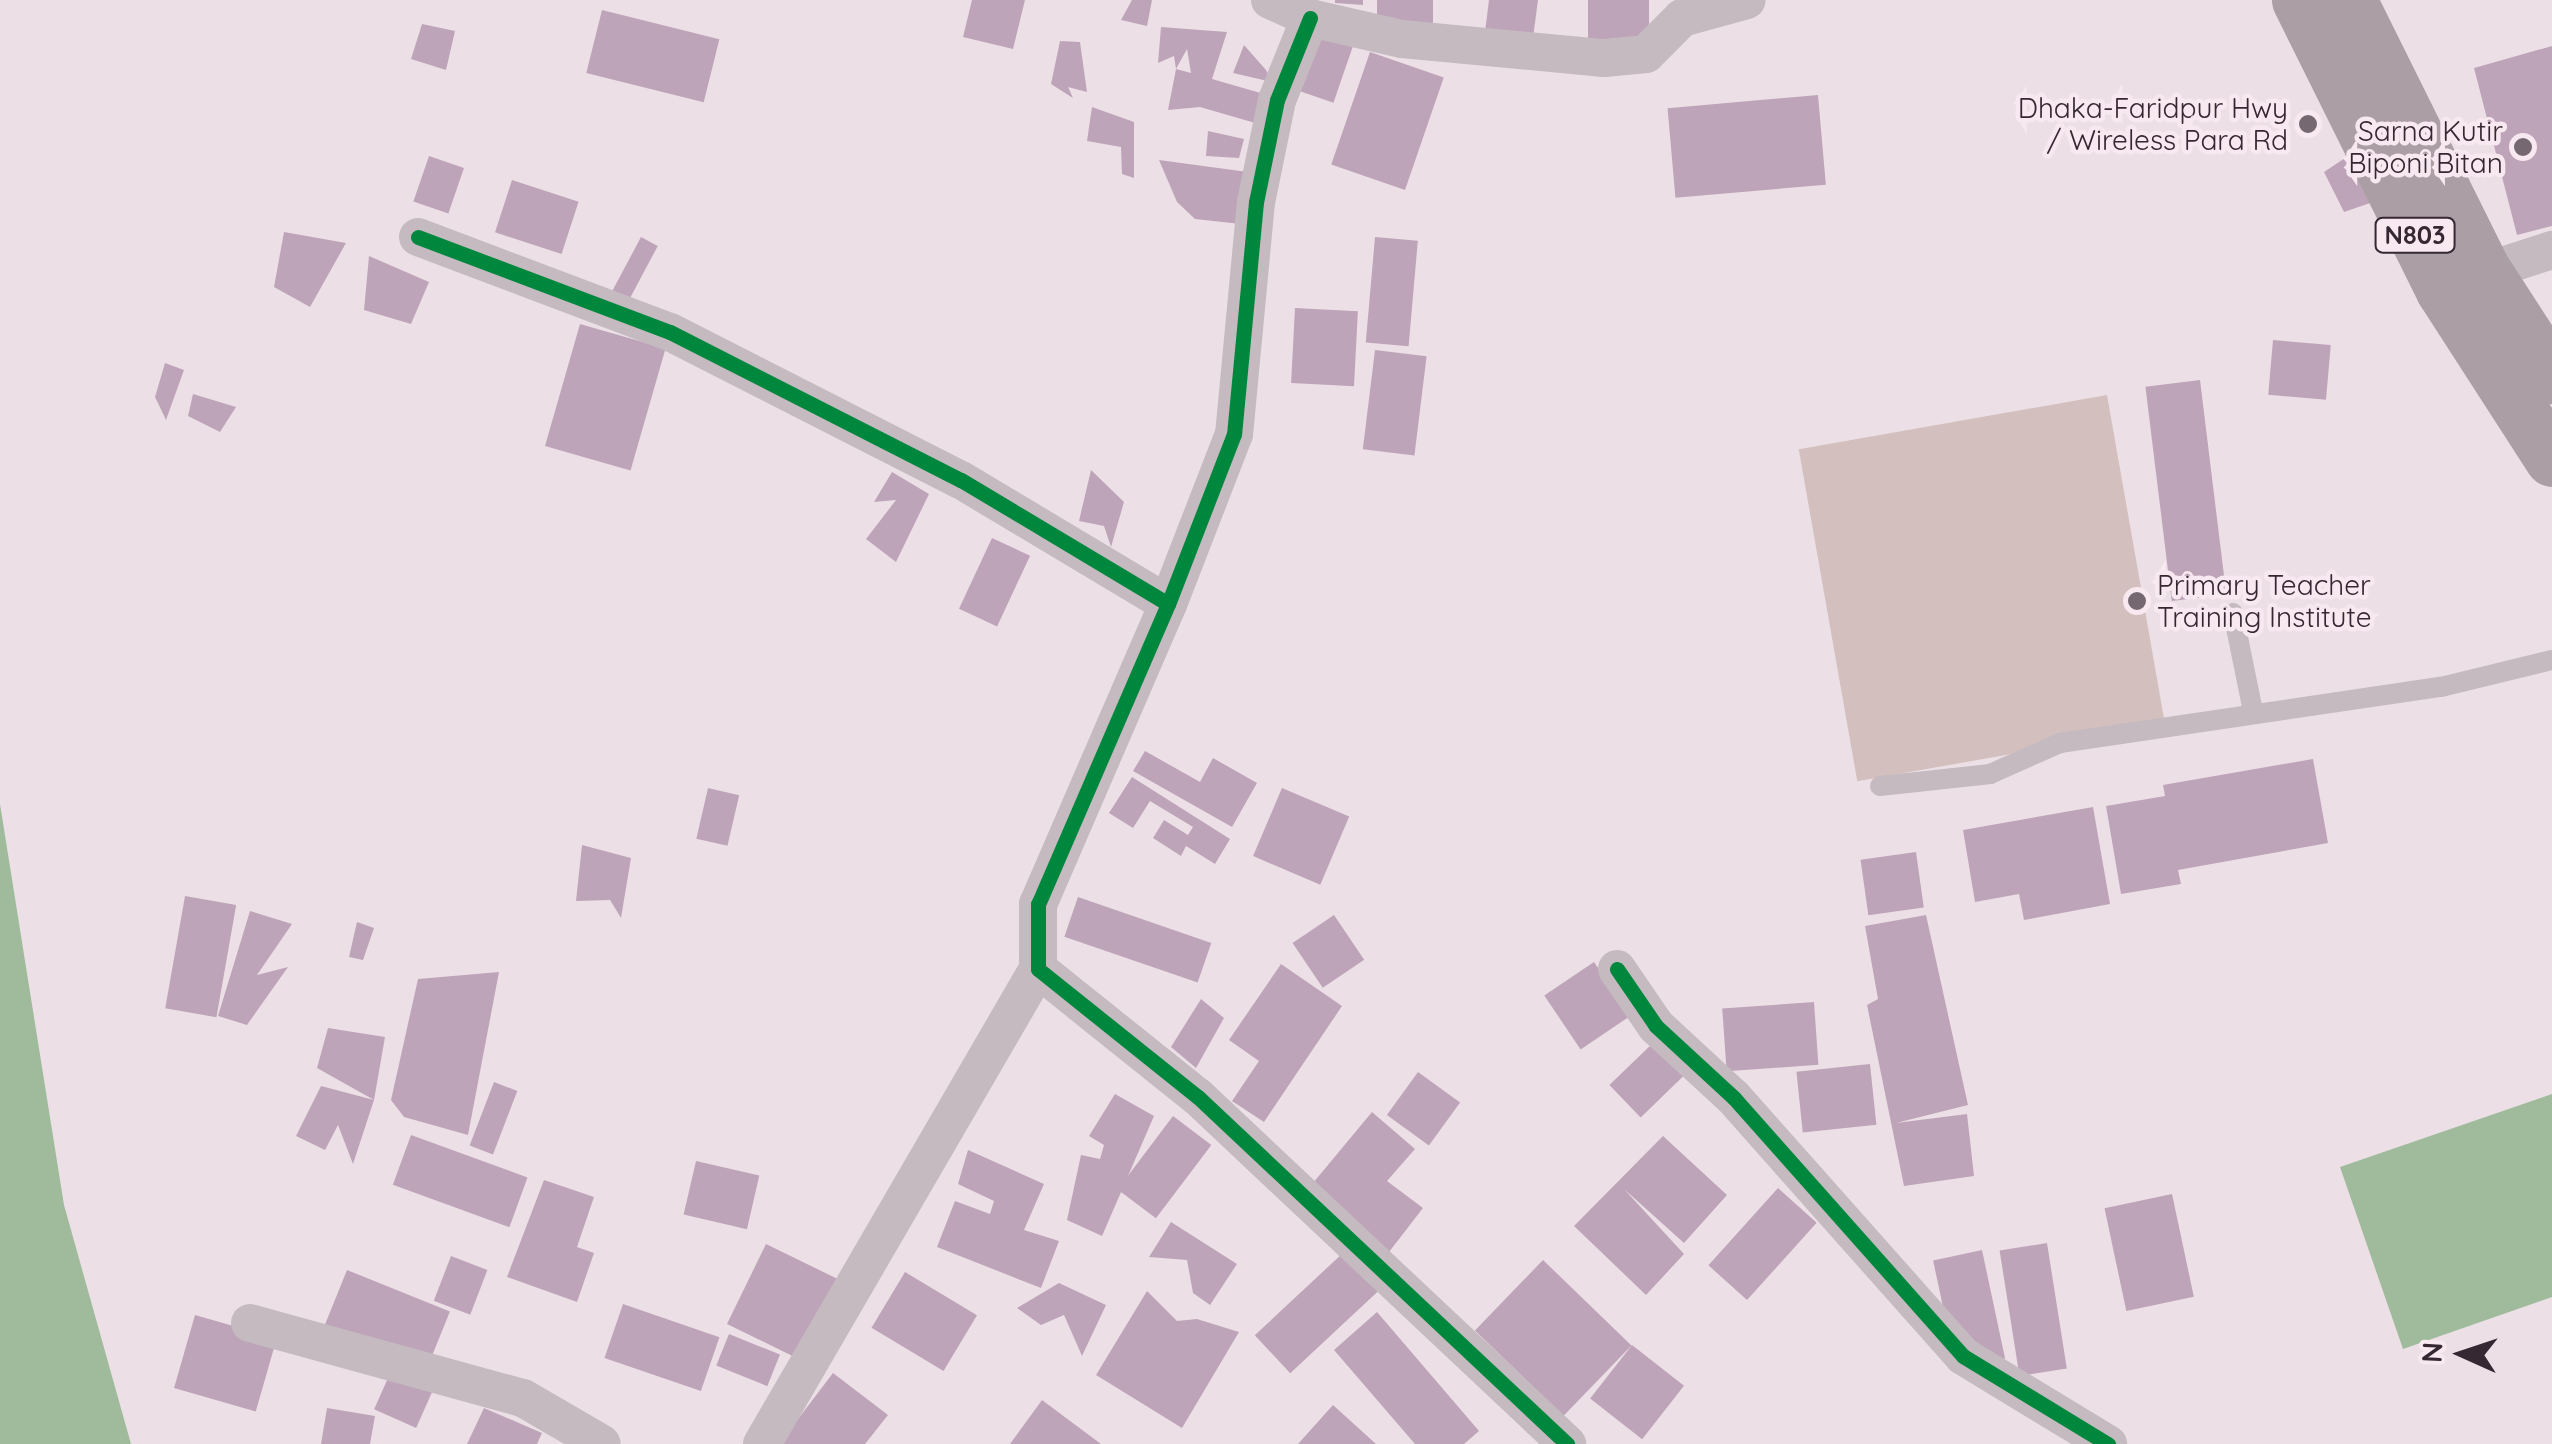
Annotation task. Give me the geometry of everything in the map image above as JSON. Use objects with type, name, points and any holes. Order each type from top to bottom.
[{"type":"highway","name":"N803","points":[[2298,0],[2462,279],[2552,459]]},
{"type":"highway","name":"N803","points":[[2349,0],[2462,279],[2552,376]]},
{"type":"street","points":[[1270,0],[1310,18],[1451,46],[1604,58],[1646,54],[1682,18],[1748,0]]},
{"type":"street","points":[[762,1444],[1038,969],[1038,904],[1168,604],[1234,434],[1256,202],[1277,100],[1310,18]]},
{"type":"street","points":[[418,237],[670,332],[961,480],[1168,604]]},
{"type":"street","points":[[2462,279],[2552,250]]},
{"type":"street","points":[[1038,969],[1198,1097],[1567,1444]]},
{"type":"street","points":[[1617,969],[1656,1026],[1734,1098],[1963,1356],[2108,1444]]},
{"type":"street","points":[[250,1323],[523,1398],[602,1444]]},
{"type":"lane","points":[[2234,612],[2253,712]]},
{"type":"lane","points":[[1880,786],[1990,774],[2060,743],[2441,687],[2552,660]]},
{"type":"shaded area","points":[[2107,395],[2166,727],[1857,781],[1799,449]]},
{"type":"shaded area","points":[[0,804],[64,1205],[131,1444],[0,1444]]},
{"type":"shaded area","points":[[2552,1094],[2552,1297],[2403,1349],[2340,1167]]},
{"type":"building","points":[[972,0],[1025,0],[1013,49],[963,37]]},
{"type":"building","points":[[1132,0],[1152,0],[1147,26],[1121,20]]},
{"type":"building","points":[[1363,0],[1363,5],[1335,3]]},
{"type":"building","points":[[1377,0],[1433,0],[1433,24],[1377,24]]},
{"type":"building","points":[[1489,0],[1538,0],[1533,38],[1485,32]]},
{"type":"building","points":[[1588,0],[1649,0],[1649,47],[1588,47]]},
{"type":"building","points":[[602,10],[719,39],[704,102],[586,73]]},
{"type":"building","points":[[422,24],[455,31],[446,70],[411,59]]},
{"type":"building","points":[[1307,26],[1354,42],[1333,103],[1286,87]]},
{"type":"building","points":[[1161,27],[1227,32],[1212,79],[1271,96],[1269,127],[1200,107],[1168,110],[1176,69],[1174,56],[1158,63]],"holes":[[[1187,49],[1191,73],[1176,69]]]},
{"type":"building","points":[[1060,41],[1080,42],[1087,92],[1068,87],[1073,98],[1051,84]]},
{"type":"building","points":[[1244,45],[1266,70],[1272,82],[1233,73]]},
{"type":"building","name":"Sarna Kutir Biponi Bitan","points":[[2552,46],[2552,226],[2517,235],[2474,68]]},
{"type":"building","points":[[1370,52],[1444,77],[1405,190],[1331,165]]},
{"type":"building","points":[[1818,95],[1826,185],[1675,198],[1668,108]]},
{"type":"building","points":[[1092,107],[1134,122],[1134,178],[1122,174],[1121,147],[1087,141]]},
{"type":"building","points":[[1208,131],[1244,139],[1239,158],[1206,156]]},
{"type":"building","points":[[2354,152],[2376,201],[2344,212],[2324,172]]},
{"type":"building","points":[[429,156],[464,168],[448,213],[413,201]]},
{"type":"building","points":[[1159,160],[1255,173],[1250,225],[1195,219],[1177,202]]},
{"type":"building","points":[[512,180],[579,202],[562,254],[495,232]]},
{"type":"building","points":[[284,232],[346,243],[310,307],[274,287]]},
{"type":"building","points":[[641,237],[658,246],[623,311],[606,302]]},
{"type":"building","points":[[1375,237],[1418,241],[1409,346],[1366,343]]},
{"type":"building","points":[[369,256],[429,282],[411,324],[364,310]]},
{"type":"building","points":[[1295,308],[1358,311],[1354,386],[1291,383]]},
{"type":"building","points":[[580,324],[666,349],[631,471],[545,446]]},
{"type":"building","points":[[2273,340],[2331,345],[2326,400],[2268,395]]},
{"type":"building","points":[[1375,350],[1427,356],[1414,456],[1363,449]]},
{"type":"building","points":[[165,363],[184,370],[166,420],[155,397]]},
{"type":"building","points":[[2200,380],[2226,594],[2172,601],[2145,387]]},
{"type":"building","points":[[193,394],[236,407],[220,432],[188,416]]},
{"type":"building","points":[[1091,470],[1124,502],[1111,547],[1104,526],[1079,521]]},
{"type":"building","points":[[892,472],[929,494],[896,562],[866,539],[896,500],[874,502]]},
{"type":"building","points":[[992,538],[1030,556],[997,626],[959,609]]},
{"type":"building","points":[[1145,751],[1200,782],[1213,758],[1257,783],[1232,827],[1133,771]]},
{"type":"building","points":[[2313,759],[2328,843],[2178,870],[2181,884],[2121,894],[2106,806],[2165,796],[2163,785]]},
{"type":"building","points":[[1132,777],[1230,839],[1215,864],[1186,846],[1181,856],[1153,838],[1164,820],[1188,835],[1193,827],[1150,801],[1133,828],[1109,813]]},
{"type":"building","points":[[708,788],[739,795],[727,846],[696,839]]},
{"type":"building","points":[[1282,788],[1349,817],[1320,885],[1253,856]]},
{"type":"building","points":[[2093,807],[2110,904],[2024,920],[2019,894],[1975,902],[1963,830]]},
{"type":"building","points":[[582,845],[631,858],[621,918],[610,900],[576,901]]},
{"type":"building","points":[[1916,852],[1924,907],[1868,915],[1861,860]]},
{"type":"building","points":[[185,896],[236,905],[216,1017],[165,1008]]},
{"type":"building","points":[[1078,897],[1211,943],[1198,983],[1064,937]]},
{"type":"building","points":[[250,911],[292,924],[257,975],[288,967],[247,1025],[218,1016]]},
{"type":"building","points":[[1334,915],[1364,960],[1323,988],[1293,943]]},
{"type":"building","points":[[1926,915],[1968,1105],[1896,1123],[1967,1114],[1974,1176],[1904,1186],[1867,1005],[1878,999],[1865,926]]},
{"type":"building","points":[[357,922],[374,928],[363,960],[349,957]]},
{"type":"building","points":[[1594,962],[1630,1016],[1581,1049],[1544,996]]},
{"type":"building","points":[[1281,964],[1342,1006],[1264,1122],[1232,1101],[1259,1061],[1229,1040]]},
{"type":"building","points":[[499,972],[468,1135],[404,1117],[391,1100],[418,979]]},
{"type":"building","points":[[1201,999],[1224,1018],[1196,1068],[1171,1047]]},
{"type":"building","points":[[1814,1002],[1818,1065],[1727,1071],[1722,1008]]},
{"type":"building","points":[[328,1028],[385,1037],[374,1100],[317,1068]]},
{"type":"building","points":[[1654,1042],[1685,1074],[1641,1117],[1609,1085]]},
{"type":"building","points":[[1870,1064],[1876,1125],[1803,1132],[1796,1072]]},
{"type":"building","points":[[1418,1072],[1460,1103],[1429,1145],[1387,1115]]},
{"type":"building","points":[[494,1082],[517,1091],[493,1154],[470,1145]]},
{"type":"building","points":[[321,1086],[374,1100],[353,1164],[338,1125],[325,1150],[296,1136]]},
{"type":"building","points":[[1115,1094],[1154,1116],[1102,1236],[1067,1220],[1081,1155],[1100,1159],[1104,1145],[1089,1136]]},
{"type":"building","points":[[1372,1112],[1415,1149],[1387,1181],[1423,1208],[1389,1252],[1308,1189]]},
{"type":"building","points":[[1173,1116],[1211,1145],[1156,1218],[1118,1189]]},
{"type":"building","points":[[411,1135],[528,1177],[509,1227],[393,1185]]},
{"type":"building","points":[[1663,1136],[1727,1195],[1684,1243],[1624,1189],[1684,1254],[1646,1295],[1574,1226]]},
{"type":"building","points":[[968,1150],[1044,1184],[1024,1230],[1059,1241],[1041,1288],[937,1247],[955,1201],[990,1214],[994,1201],[958,1184]]},
{"type":"building","points":[[696,1161],[759,1176],[747,1229],[684,1215]]},
{"type":"building","points":[[544,1180],[594,1197],[577,1247],[594,1253],[577,1302],[507,1277]]},
{"type":"building","points":[[1778,1188],[1817,1223],[1747,1300],[1708,1265]]},
{"type":"building","points":[[2172,1194],[2194,1297],[2126,1311],[2105,1208]]},
{"type":"building","points":[[1171,1222],[1237,1264],[1210,1305],[1193,1293],[1187,1260],[1149,1257]]},
{"type":"building","points":[[2047,1243],[2067,1368],[2019,1376],[2000,1251]]},
{"type":"building","points":[[766,1244],[840,1280],[801,1360],[727,1324]]},
{"type":"building","points":[[1982,1250],[2005,1359],[1956,1369],[1933,1260]]},
{"type":"building","points":[[1344,1252],[1379,1290],[1290,1373],[1255,1335]]},
{"type":"building","points":[[451,1256],[487,1270],[470,1315],[434,1301]]},
{"type":"building","points":[[1543,1260],[1631,1345],[1563,1416],[1475,1330]]},
{"type":"building","points":[[347,1270],[450,1312],[427,1367],[325,1326]]},
{"type":"building","points":[[905,1272],[977,1315],[944,1371],[872,1328]]},
{"type":"building","points":[[1059,1283],[1106,1305],[1082,1356],[1064,1315],[1041,1325],[1017,1308]]},
{"type":"building","points":[[1147,1291],[1177,1321],[1197,1319],[1239,1332],[1182,1428],[1096,1375]]},
{"type":"building","points":[[623,1304],[719,1337],[701,1391],[604,1358]]},
{"type":"building","points":[[1377,1312],[1479,1431],[1464,1444],[1415,1444],[1334,1350]]},
{"type":"building","points":[[195,1315],[277,1338],[256,1411],[174,1388]]},
{"type":"building","points":[[729,1334],[780,1355],[767,1386],[716,1366]]},
{"type":"building","points":[[1632,1345],[1684,1386],[1642,1439],[1590,1399]]},
{"type":"building","points":[[392,1369],[434,1388],[416,1428],[374,1409]]},
{"type":"building","points":[[833,1373],[888,1415],[865,1444],[779,1444]]},
{"type":"building","points":[[1042,1400],[1101,1444],[1010,1444]]},
{"type":"building","points":[[1333,1405],[1376,1444],[1298,1444]]},
{"type":"building","points":[[327,1408],[375,1416],[370,1444],[321,1444]]},
{"type":"building","points":[[484,1408],[542,1433],[537,1444],[467,1444]]},
{"type":"cycle path","points":[[1310,18],[1277,100],[1256,202],[1234,434],[1168,604],[1038,904],[1038,969],[1198,1097],[1567,1444]]},
{"type":"cycle path","points":[[418,237],[670,332],[961,480],[1168,604]]},
{"type":"cycle path","points":[[1617,969],[1656,1026],[1734,1098],[1963,1356],[2108,1444]]},
{"type":"place","name":"Dhaka-Faridpur Hwy / Wireless Para Rd","points":[[2308,124]]},
{"type":"place","name":"Sarna Kutir Biponi Bitan","points":[[2523,147]]},
{"type":"place","name":"Primary Teacher Training Institute","points":[[2137,601]]}]
